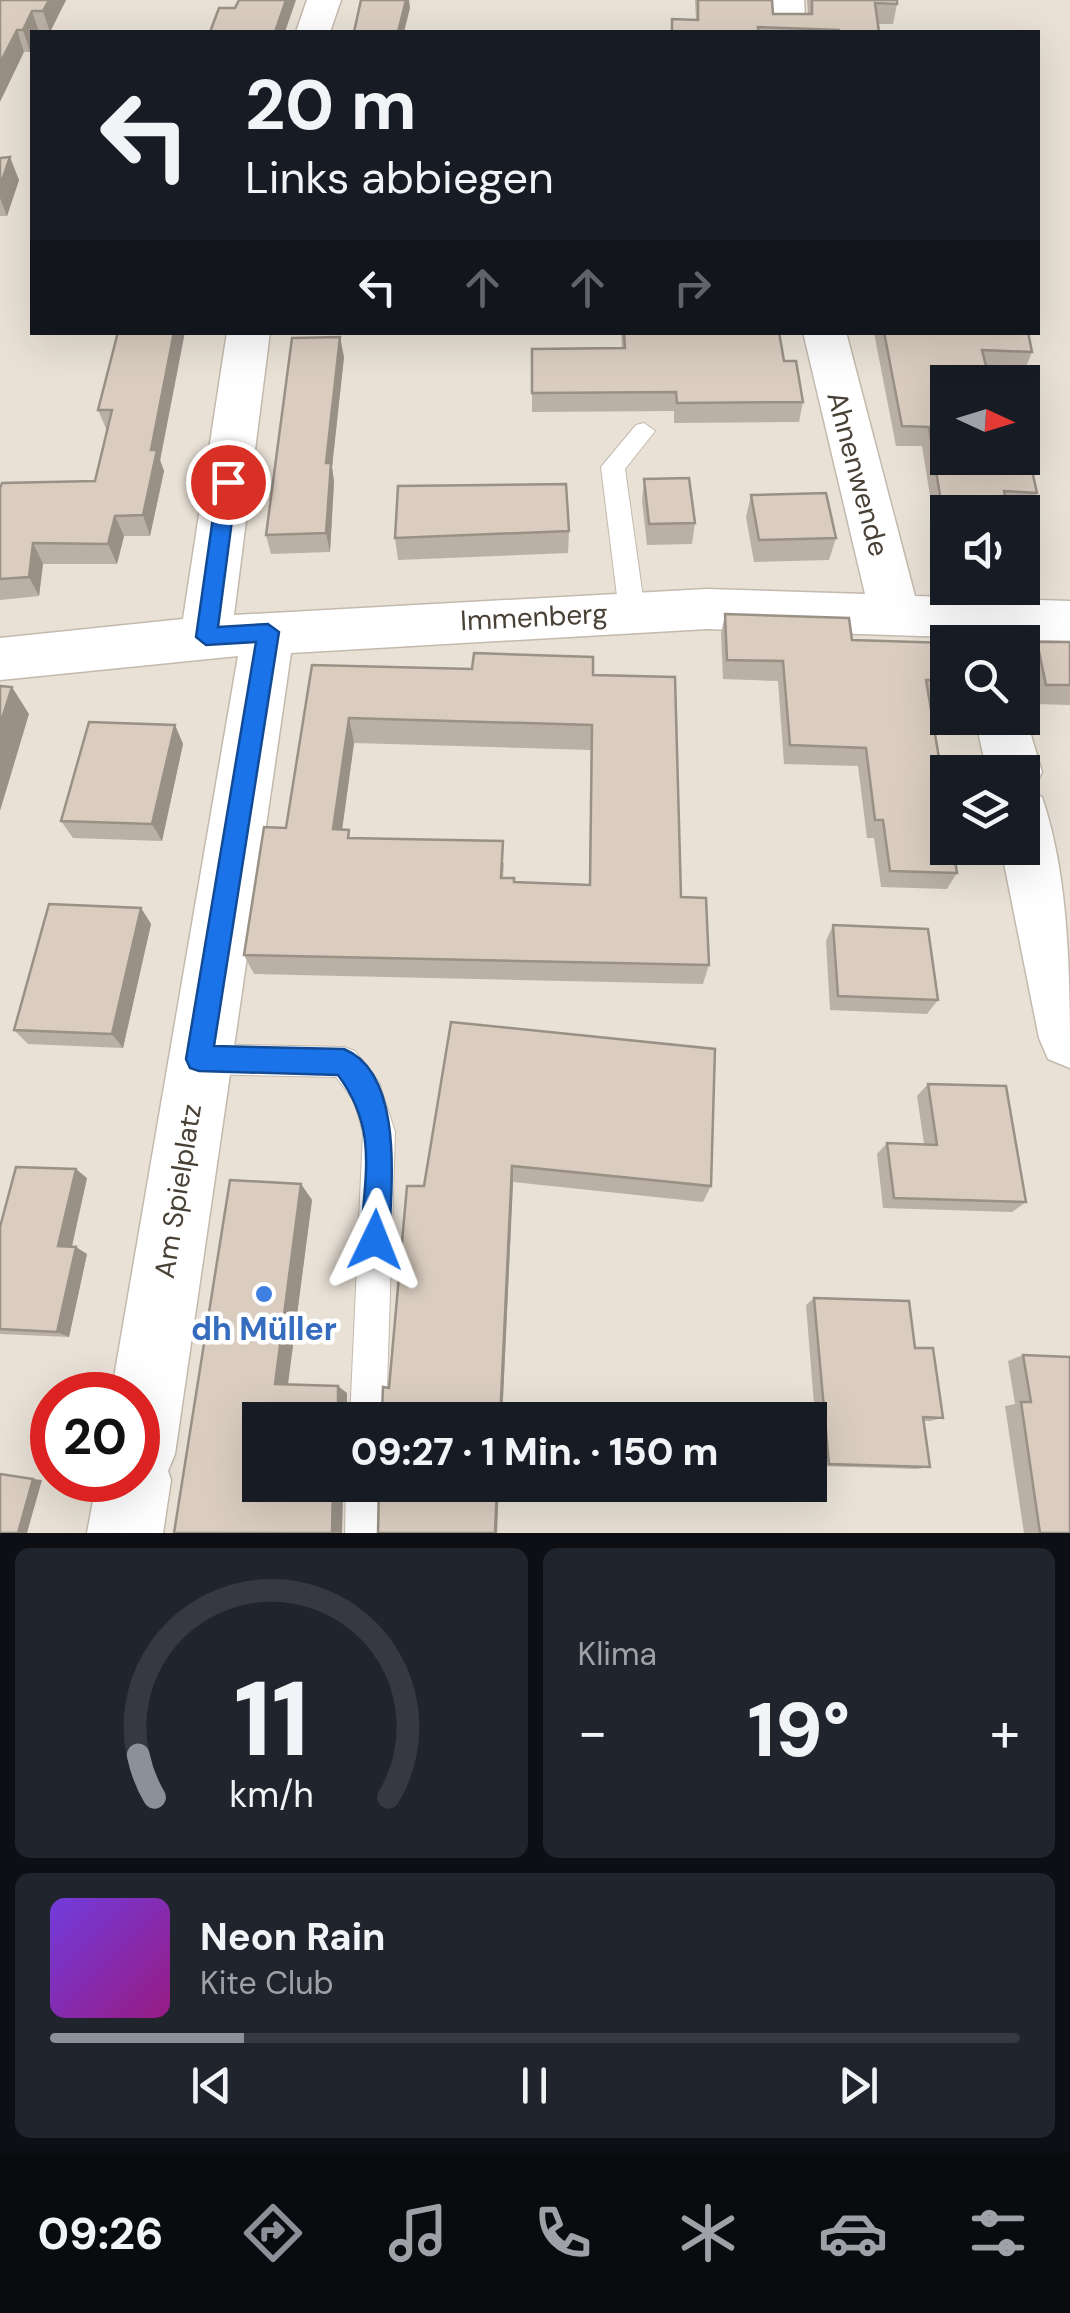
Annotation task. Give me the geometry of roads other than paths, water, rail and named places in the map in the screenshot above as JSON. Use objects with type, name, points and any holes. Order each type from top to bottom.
[{"type":"street","points":[[313,30],[324,0]]},
{"type":"street","points":[[786,0],[789,30]]},
{"type":"street","points":[[206,637],[249,335]]},
{"type":"street","name":"Ahnenwende","points":[[825,335],[895,614]]},
{"type":"street","name":"Immenberg","points":[[0,659],[268,632],[708,608],[895,614],[960,625]]},
{"type":"street","name":"Immenberg","points":[[1026,625],[1070,621]]},
{"type":"street","name":"Am Spielplatz","points":[[151,1372],[268,632]]},
{"type":"street","points":[[1033,865],[1070,1038]]},
{"type":"street","points":[[125,1533],[130,1502]]},
{"type":"lane","points":[[632,612],[613,467],[644,431]]},
{"type":"lane","points":[[199,1059],[344,1062],[368,1093],[380,1132],[369,1402]]},
{"type":"lane","points":[[364,1533],[365,1502]]},
{"type":"place","name":"dh Müller","points":[[264,1294]]}]
